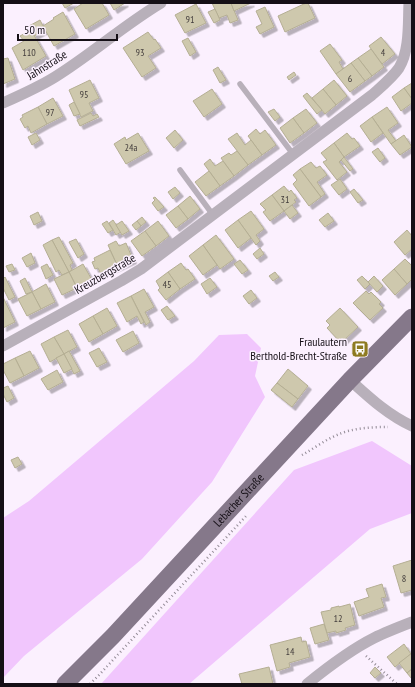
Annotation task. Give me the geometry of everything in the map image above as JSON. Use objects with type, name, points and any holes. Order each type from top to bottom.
[{"type":"main road","name":"Lebacher Straße","points":[[65,684],[112,636],[350,380],[412,317]]},
{"type":"street","name":"Jahnstraße","points":[[3,103],[28,92],[56,76],[123,28],[162,3]]},
{"type":"street","name":"Kreuzbergstraße","points":[[3,346],[121,281],[148,264],[372,95],[388,81],[399,67],[404,55],[410,3]]},
{"type":"street","points":[[350,380],[378,406],[397,419],[412,426]]},
{"type":"street","points":[[307,684],[358,647],[376,637],[412,622]]},
{"type":"lane","points":[[240,84],[293,154]]},
{"type":"lane","points":[[180,170],[213,215]]},
{"type":"path","points":[[298,458],[337,434],[368,428],[389,427]]},
{"type":"path","points":[[90,684],[251,511]]},
{"type":"path","points":[[358,647],[396,684]]},
{"type":"shaded area","points":[[247,334],[261,348],[255,376],[265,397],[212,482],[142,559],[24,656],[3,678],[3,518],[29,501],[194,361],[219,335]]},
{"type":"shaded area","points":[[372,441],[412,466],[412,513],[370,529],[189,684],[101,684],[294,470]]},
{"type":"building","points":[[62,3],[74,3],[65,8]]},
{"type":"building","points":[[83,3],[102,3],[109,15],[86,29],[74,9]]},
{"type":"building","points":[[110,3],[125,3],[114,10]]},
{"type":"building","points":[[212,3],[231,3],[238,20],[230,23],[227,15],[219,18]]},
{"type":"building","points":[[231,3],[251,3],[234,11]]},
{"type":"building","points":[[308,3],[315,18],[285,32],[278,16]]},
{"type":"building","points":[[196,4],[206,23],[185,33],[175,15]]},
{"type":"building","points":[[265,7],[274,27],[260,34],[256,27],[262,24],[256,11]]},
{"type":"building","points":[[215,9],[220,20],[214,23],[208,12]]},
{"type":"building","points":[[63,12],[75,34],[54,46],[43,26]]},
{"type":"building","points":[[40,20],[45,30],[34,36],[29,26]]},
{"type":"building","points":[[31,30],[46,56],[23,70],[12,48],[24,41],[20,36]]},
{"type":"building","points":[[148,32],[161,48],[148,56],[156,68],[142,77],[123,48]]},
{"type":"building","points":[[381,37],[395,54],[382,64],[369,46]]},
{"type":"building","points":[[188,38],[196,52],[190,56],[182,41]]},
{"type":"building","points":[[330,44],[342,60],[339,62],[343,69],[336,74],[320,51]]},
{"type":"building","points":[[371,49],[384,67],[372,76],[358,58]]},
{"type":"building","points":[[8,58],[15,79],[3,84],[3,59]]},
{"type":"building","points":[[358,58],[372,76],[365,81],[351,63]]},
{"type":"building","points":[[351,63],[365,81],[350,92],[336,74]]},
{"type":"building","points":[[218,67],[226,80],[220,83],[213,70]]},
{"type":"building","points":[[294,72],[296,75],[289,80],[287,77]]},
{"type":"building","points":[[90,80],[99,98],[89,103],[93,111],[81,117],[69,90]]},
{"type":"building","points":[[334,80],[347,96],[336,105],[323,89]]},
{"type":"building","points":[[412,83],[412,99],[404,88]]},
{"type":"building","points":[[404,88],[412,99],[412,103],[401,111],[392,97]]},
{"type":"building","points":[[212,89],[222,104],[204,117],[193,101]]},
{"type":"building","points":[[323,89],[336,105],[325,114],[312,98]]},
{"type":"building","points":[[307,93],[322,110],[317,114],[303,96]]},
{"type":"building","points":[[53,98],[63,116],[47,124],[38,107]]},
{"type":"building","points":[[74,102],[80,114],[74,116],[69,105]]},
{"type":"building","points":[[38,107],[47,124],[31,133],[28,126],[25,128],[20,119],[23,117],[22,115]]},
{"type":"building","points":[[387,107],[398,123],[388,130],[396,141],[391,144],[372,117]]},
{"type":"building","points":[[274,109],[280,117],[275,121],[268,112]]},
{"type":"building","points":[[306,109],[317,123],[304,133],[293,118]]},
{"type":"building","points":[[91,113],[93,116],[97,114],[99,117],[80,126],[77,120]]},
{"type":"building","points":[[372,117],[383,133],[371,142],[360,126]]},
{"type":"building","points":[[293,118],[304,133],[290,143],[280,128]]},
{"type":"building","points":[[256,129],[260,134],[265,130],[276,145],[262,155],[248,136]]},
{"type":"building","points":[[175,130],[183,140],[174,148],[166,138]]},
{"type":"building","points":[[36,133],[40,140],[32,145],[28,137]]},
{"type":"building","points":[[138,133],[149,151],[126,164],[114,144],[125,137],[126,140]]},
{"type":"building","points":[[237,133],[245,145],[251,140],[262,155],[248,165],[228,139]]},
{"type":"building","points":[[347,133],[352,139],[354,138],[360,146],[344,157],[334,143]]},
{"type":"building","points":[[404,135],[412,147],[400,155],[391,144]]},
{"type":"building","points":[[334,143],[344,157],[339,162],[347,172],[337,180],[323,162],[327,160],[321,153]]},
{"type":"building","points":[[378,148],[385,158],[380,162],[372,152]]},
{"type":"building","points":[[237,151],[248,165],[234,176],[221,158],[229,153],[231,155]]},
{"type":"building","points":[[344,157],[353,169],[350,171],[341,160]]},
{"type":"building","points":[[210,159],[215,166],[223,161],[234,176],[220,186],[204,164]]},
{"type":"building","points":[[311,162],[316,168],[320,166],[327,175],[317,182],[325,194],[321,197],[300,169]]},
{"type":"building","points":[[300,169],[321,197],[309,206],[293,184],[297,180],[293,175]]},
{"type":"building","points":[[209,171],[220,186],[206,196],[195,182]]},
{"type":"building","points":[[340,179],[347,189],[339,195],[331,185]]},
{"type":"building","points":[[284,186],[289,192],[291,190],[297,198],[294,200],[296,202],[284,211],[272,195]]},
{"type":"building","points":[[175,187],[180,193],[173,199],[168,192]]},
{"type":"building","points":[[354,189],[363,200],[358,203],[350,192]]},
{"type":"building","points":[[272,195],[284,211],[270,221],[263,212],[266,210],[260,204]]},
{"type":"building","points":[[190,196],[200,209],[188,219],[178,206]]},
{"type":"building","points":[[155,197],[164,207],[158,211],[152,203],[155,200],[153,198]]},
{"type":"building","points":[[292,205],[298,213],[290,219],[284,211]]},
{"type":"building","points":[[178,206],[188,219],[176,228],[166,215]]},
{"type":"building","points":[[251,211],[264,229],[256,235],[260,241],[256,245],[238,220]]},
{"type":"building","points":[[38,212],[42,221],[34,225],[30,216]]},
{"type":"building","points":[[328,213],[334,221],[325,227],[319,220]]},
{"type":"building","points":[[142,217],[146,222],[141,226],[137,221]]},
{"type":"building","points":[[113,220],[121,232],[116,235],[109,223]]},
{"type":"building","points":[[238,220],[251,238],[238,248],[225,230]]},
{"type":"building","points":[[107,221],[113,230],[108,233],[102,224]]},
{"type":"building","points":[[122,221],[129,231],[122,235],[116,225]]},
{"type":"building","points":[[137,221],[141,226],[136,230],[132,225]]},
{"type":"building","points":[[158,221],[169,236],[156,246],[145,231]]},
{"type":"building","points":[[407,230],[412,236],[412,249],[405,255],[394,242]]},
{"type":"building","points":[[145,231],[156,246],[142,256],[131,241]]},
{"type":"building","points":[[216,235],[234,259],[220,269],[203,245]]},
{"type":"building","points":[[59,237],[73,263],[70,265],[72,270],[69,272],[52,240]]},
{"type":"building","points":[[76,239],[84,254],[78,258],[69,242]]},
{"type":"building","points":[[52,240],[69,272],[62,275],[59,270],[56,272],[43,245]]},
{"type":"building","points":[[116,241],[119,246],[126,243],[133,260],[118,267],[108,245]]},
{"type":"building","points":[[203,245],[217,265],[203,275],[189,256]]},
{"type":"building","points":[[260,248],[264,254],[257,259],[253,254]]},
{"type":"building","points":[[110,250],[118,267],[101,274],[98,268],[95,269],[92,262],[95,261],[94,258]]},
{"type":"building","points":[[31,253],[35,263],[27,267],[22,258]]},
{"type":"building","points":[[405,259],[412,266],[412,279],[407,284],[394,269]]},
{"type":"building","points":[[240,260],[248,270],[242,274],[234,264]]},
{"type":"building","points":[[181,263],[186,270],[188,269],[195,279],[180,289],[168,272]]},
{"type":"building","points":[[12,264],[15,270],[9,272],[6,266]]},
{"type":"building","points":[[47,264],[53,275],[46,279],[41,267]]},
{"type":"building","points":[[83,264],[92,280],[77,288],[69,272]]},
{"type":"building","points":[[394,269],[407,284],[395,295],[382,280]]},
{"type":"building","points":[[69,272],[77,288],[62,295],[54,279]]},
{"type":"building","points":[[168,272],[180,289],[166,300],[158,290],[160,288],[156,281]]},
{"type":"building","points":[[275,272],[279,277],[273,281],[269,276]]},
{"type":"building","points":[[362,276],[370,284],[365,289],[357,280]]},
{"type":"building","points":[[374,276],[383,286],[377,292],[368,282]]},
{"type":"building","points":[[5,277],[15,297],[9,300],[3,288],[3,279]]},
{"type":"building","points":[[25,278],[32,292],[26,294],[20,281]]},
{"type":"building","points":[[210,278],[217,287],[207,294],[201,284]]},
{"type":"building","points":[[46,284],[55,302],[41,309],[32,292]]},
{"type":"building","points":[[144,289],[154,307],[145,312],[150,322],[146,325],[131,296]]},
{"type":"building","points":[[251,290],[257,298],[249,304],[243,296]]},
{"type":"building","points":[[366,291],[369,294],[371,292],[381,302],[379,304],[383,308],[370,320],[353,303]]},
{"type":"building","points":[[32,292],[41,309],[27,316],[18,299]]},
{"type":"building","points":[[131,296],[144,322],[141,324],[137,316],[127,322],[117,303]]},
{"type":"building","points":[[3,297],[15,322],[3,328]]},
{"type":"building","points":[[167,306],[175,316],[168,320],[161,310]]},
{"type":"building","points":[[107,308],[117,326],[103,334],[93,316]]},
{"type":"building","points":[[340,308],[358,327],[341,343],[327,328],[330,325],[326,321]]},
{"type":"building","points":[[93,316],[103,334],[89,342],[79,324]]},
{"type":"building","points":[[68,330],[77,347],[64,354],[54,337]]},
{"type":"building","points":[[133,331],[139,343],[123,352],[116,340]]},
{"type":"building","points":[[54,337],[64,354],[50,362],[41,344]]},
{"type":"building","points":[[99,348],[107,362],[97,367],[89,353]]},
{"type":"building","points":[[30,351],[39,368],[24,376],[15,358]]},
{"type":"building","points":[[69,351],[80,371],[74,374],[64,354]]},
{"type":"building","points":[[64,354],[72,369],[64,373],[56,358]]},
{"type":"building","points":[[15,358],[24,376],[10,383],[3,370],[3,364]]},
{"type":"building","points":[[288,369],[308,386],[298,399],[277,383]]},
{"type":"building","points":[[57,370],[63,382],[48,390],[41,379]]},
{"type":"building","points":[[277,383],[298,399],[292,407],[271,390]]},
{"type":"building","points":[[8,386],[14,398],[7,402],[3,394],[3,388]]},
{"type":"building","points":[[18,457],[22,464],[15,468],[11,460]]},
{"type":"building","points":[[412,560],[412,590],[401,593],[393,566]]},
{"type":"building","points":[[382,584],[386,597],[381,598],[384,607],[359,616],[354,602],[369,597],[366,589]]},
{"type":"building","points":[[350,604],[355,625],[336,633],[336,631],[327,633],[321,612]]},
{"type":"building","points":[[324,624],[329,640],[315,644],[310,628]]},
{"type":"building","points":[[301,637],[302,642],[306,641],[310,657],[289,663],[290,667],[277,671],[270,645]]},
{"type":"building","points":[[404,644],[411,654],[395,667],[387,657]]},
{"type":"building","points":[[412,653],[412,669],[407,673],[399,663]]},
{"type":"building","points":[[269,667],[273,684],[242,684],[239,674]]},
{"type":"building","points":[[375,667],[381,673],[375,678],[370,673]]},
{"type":"building","points":[[412,669],[412,679],[407,673]]},
{"type":"place","name":"Fraulautern Berthold-Brecht-Straße","points":[[360,349]]}]
